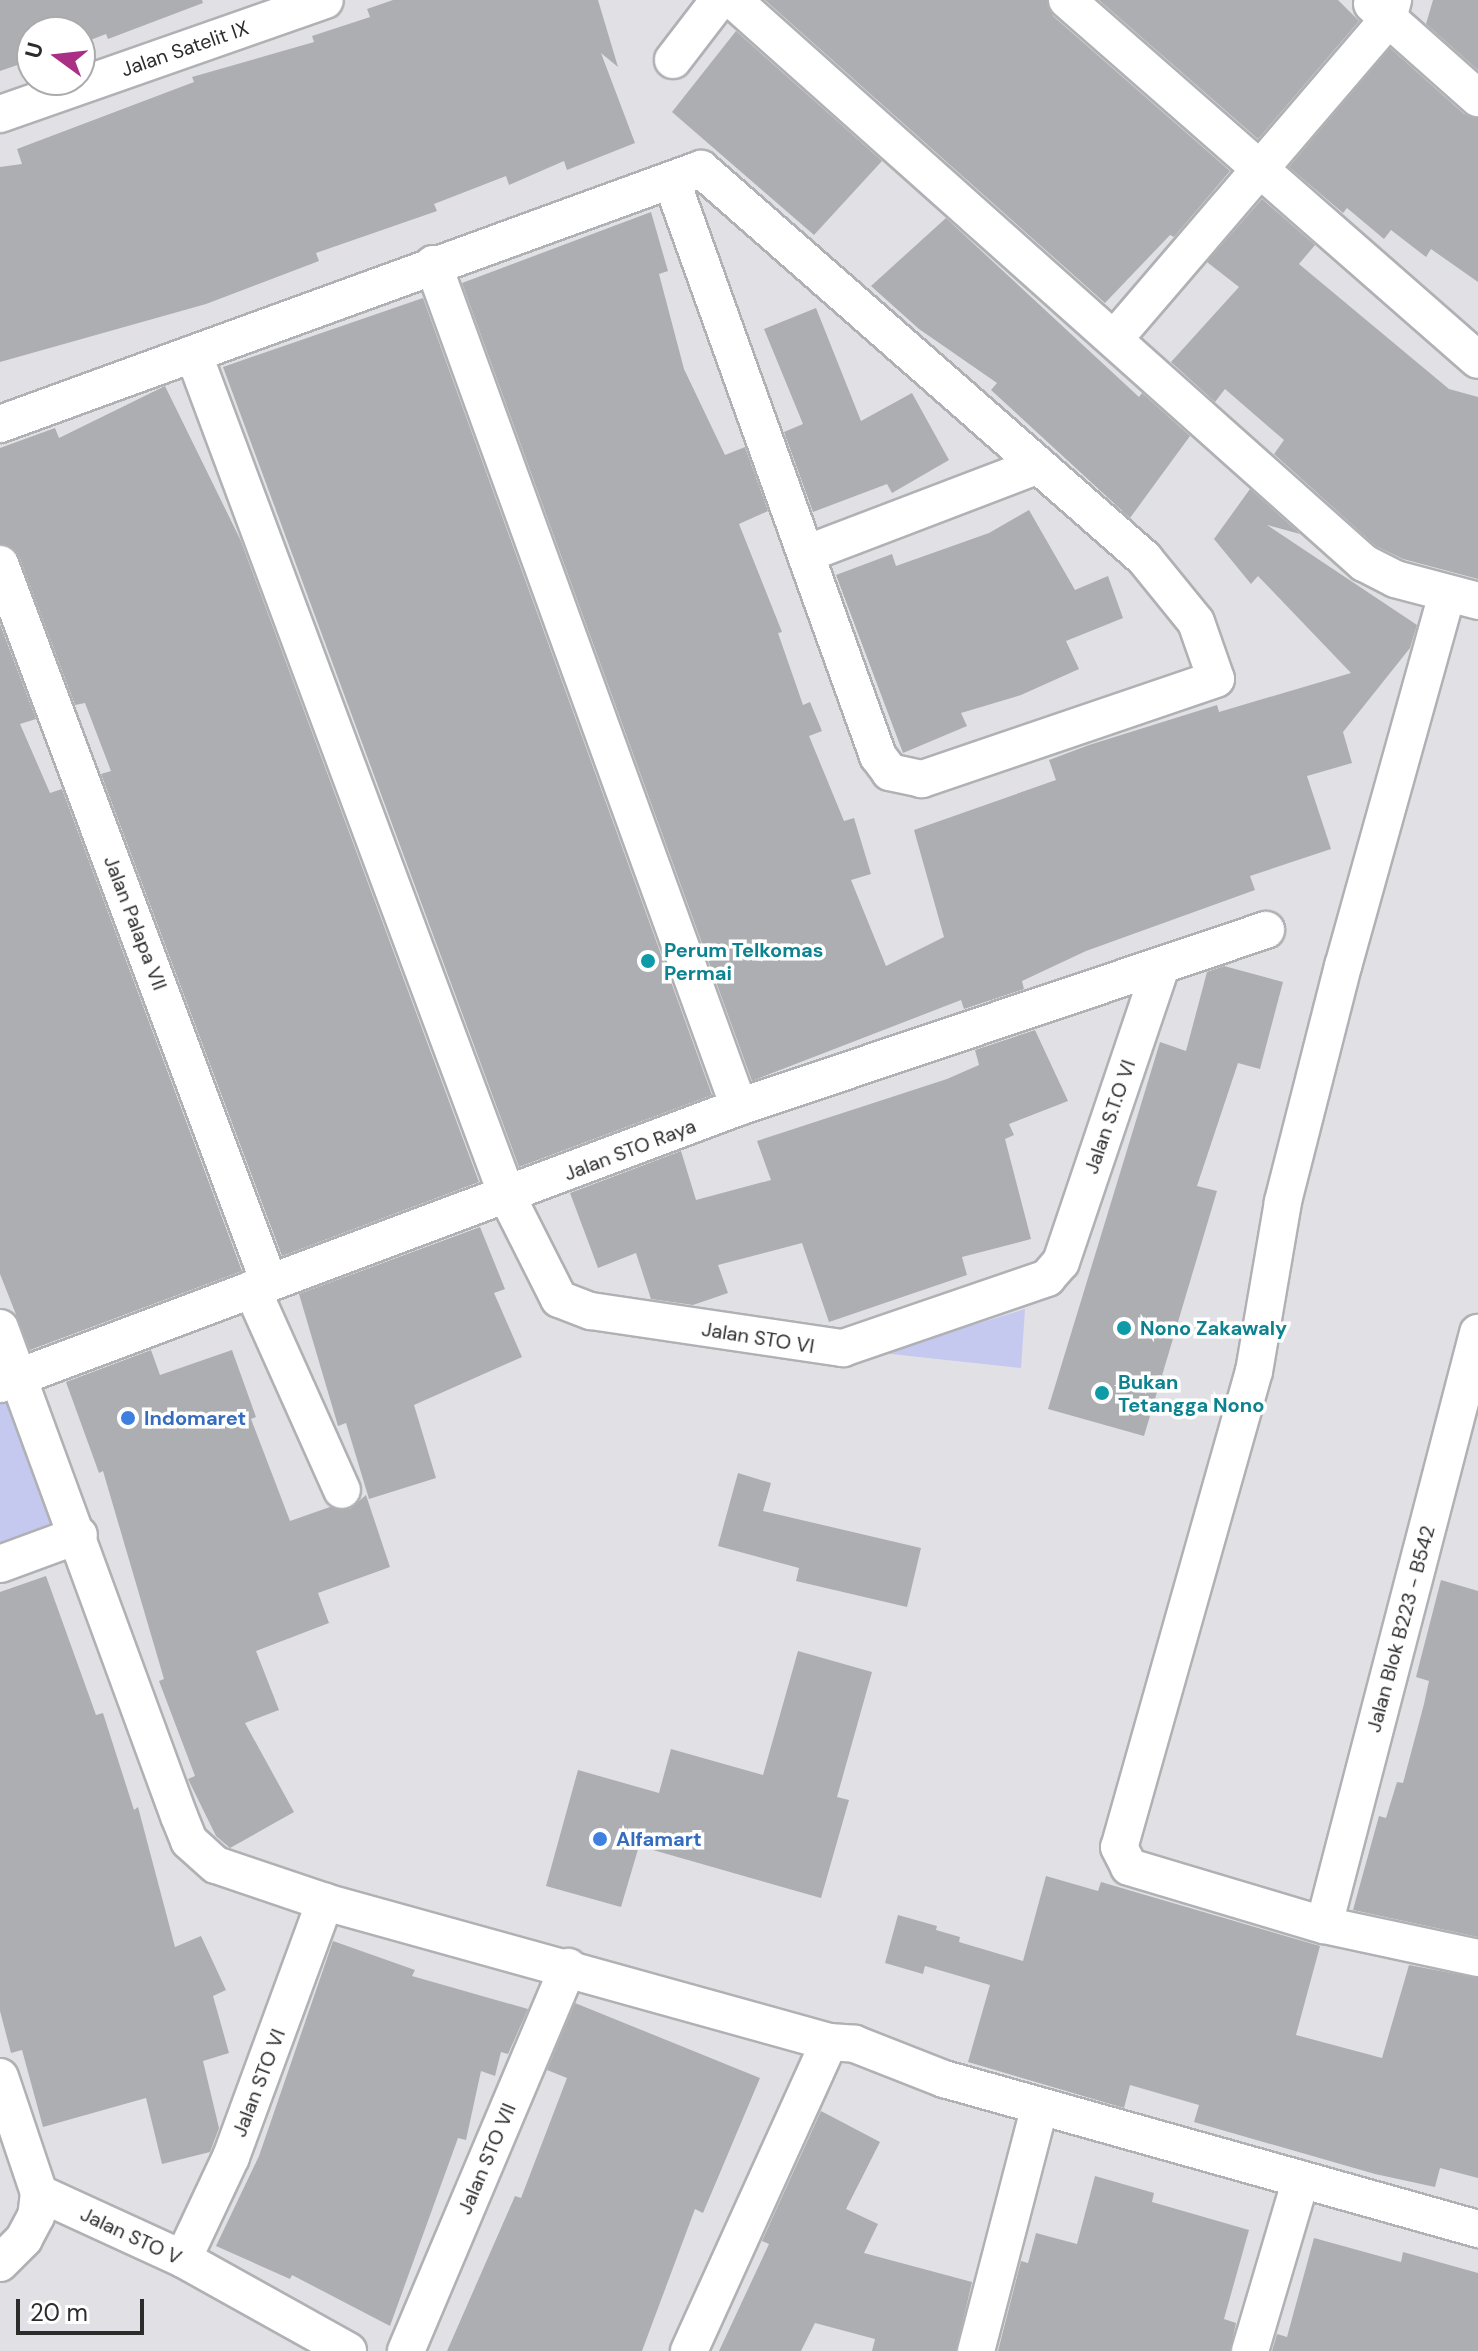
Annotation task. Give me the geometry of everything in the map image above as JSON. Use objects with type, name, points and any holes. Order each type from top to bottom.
[{"type":"street","name":"Jalan Satelit IX","points":[[0,114],[325,0]]},
{"type":"street","points":[[673,60],[719,0]]},
{"type":"street","points":[[733,0],[1364,563],[1463,598],[1343,966],[1283,1202],[1254,1371],[1119,1847],[1129,1867],[1324,1925],[1478,1958]]},
{"type":"street","points":[[1067,0],[1259,172],[1478,360]]},
{"type":"street","points":[[1115,338],[1259,172],[1383,6],[1478,98]]},
{"type":"street","points":[[0,424],[701,169],[1034,467],[1144,558],[1196,622],[1216,679],[922,779],[904,779],[890,772],[878,756],[672,182]]},
{"type":"street","points":[[433,264],[739,1107]]},
{"type":"street","name":"Jalan STO VI","points":[[194,355],[508,1198],[549,1287],[570,1305],[828,1349],[878,1340],[936,1320],[1047,1278],[1059,1267]]},
{"type":"street","points":[[806,554],[1034,467]]},
{"type":"street","name":"Jalan Palapa VII","points":[[0,564],[261,1285],[342,1490]]},
{"type":"street","name":"Jalan STO Raya","points":[[9,1381],[261,1285],[508,1198],[739,1107],[1266,930]]},
{"type":"street","name":"Jalan S.T.O VI","points":[[1059,1267],[1161,967]]},
{"type":"street","points":[[0,1328],[9,1381],[79,1535],[189,1841],[216,1865],[325,1902],[568,1967],[829,2042],[855,2044],[944,2079],[1478,2229]]},
{"type":"street","name":"Jalan Blok B223 - B542","points":[[1324,1925],[1478,1333]]},
{"type":"street","points":[[0,1564],[79,1535]]},
{"type":"street","name":"Jalan STO VI","points":[[183,2259],[260,2084],[325,1902]]},
{"type":"street","name":"Jalan STO VII","points":[[406,2351],[568,1967]]},
{"type":"street","points":[[689,2351],[829,2042]]},
{"type":"street","points":[[0,2077],[39,2193],[36,2216],[24,2239],[0,2263]]},
{"type":"street","points":[[976,2351],[1040,2106]]},
{"type":"street","points":[[1250,2351],[1301,2179]]},
{"type":"street","name":"Jalan STO V","points":[[39,2193],[183,2259],[348,2351]]},
{"type":"shaded area","points":[[1025,1309],[1021,1368],[882,1353]]},
{"type":"shaded area","points":[[9,1389],[60,1527],[0,1550],[0,1393]]},
{"type":"building","points":[[0,0],[202,0],[203,3],[108,39],[106,34],[96,38],[96,16],[16,16],[16,66],[0,71]]},
{"type":"building","points":[[393,0],[598,0],[618,67],[601,53],[635,143],[567,170],[564,161],[509,185],[506,176],[434,204],[437,211],[316,253],[319,261],[206,304],[0,362],[0,167],[22,164],[17,149],[194,82],[192,77],[314,42],[312,36],[370,17],[367,9]]},
{"type":"building","points":[[765,0],[1047,0],[1053,16],[1230,171],[1174,237],[1170,235],[1105,303]]},
{"type":"building","points":[[1099,0],[1338,0],[1359,21],[1258,139]]},
{"type":"building","points":[[1433,0],[1478,0],[1478,70],[1426,24]]},
{"type":"building","points":[[736,31],[882,161],[814,235],[672,112]]},
{"type":"building","points":[[1390,48],[1464,114],[1478,118],[1478,282],[1431,249],[1426,257],[1391,230],[1384,239],[1347,208],[1343,213],[1289,167]]},
{"type":"building","points":[[1262,199],[1315,245],[1299,264],[1449,389],[1478,397],[1478,579],[1403,559],[1376,546],[1274,454],[1284,440],[1225,389],[1215,402],[1171,362],[1239,287],[1207,262]]},
{"type":"building","points":[[651,212],[668,271],[659,274],[684,369],[725,455],[745,447],[768,511],[739,524],[782,632],[778,633],[803,705],[810,702],[822,731],[809,736],[844,821],[854,818],[871,874],[851,880],[886,966],[944,937],[914,830],[1056,780],[1049,760],[1089,745],[1217,705],[1219,712],[1351,673],[1258,576],[1251,584],[1214,539],[1250,489],[1300,534],[1267,525],[1417,625],[1410,648],[1343,732],[1352,763],[1307,776],[1331,849],[1250,876],[1255,890],[1086,951],[1022,981],[1024,989],[964,1009],[961,1000],[752,1081],[462,283]]},
{"type":"building","points":[[946,218],[1139,397],[1142,393],[1190,436],[1130,518],[991,390],[997,383],[919,329],[871,286]]},
{"type":"building","points":[[423,298],[712,1095],[519,1167],[223,367]]},
{"type":"building","points":[[816,308],[861,421],[912,393],[949,460],[892,493],[887,484],[813,512],[784,432],[803,424],[764,329]]},
{"type":"building","points":[[165,386],[241,541],[479,1182],[282,1256],[101,774],[111,771],[85,703],[75,705],[19,556],[0,544],[0,448],[55,428],[59,438]]},
{"type":"building","points":[[1029,510],[1075,590],[1108,576],[1123,618],[1066,641],[1079,669],[1021,695],[961,713],[967,726],[903,753],[836,575],[892,554],[896,566],[989,533]]},
{"type":"building","points":[[0,624],[36,719],[20,724],[50,793],[62,789],[242,1271],[30,1350],[0,1274]]},
{"type":"building","points":[[1224,966],[1283,982],[1260,1069],[1238,1063],[1197,1186],[1217,1191],[1144,1436],[1048,1409],[1160,1042],[1186,1051],[1207,972]]},
{"type":"building","points":[[1035,1030],[1068,1101],[1009,1124],[1014,1135],[1005,1139],[1031,1239],[962,1257],[967,1275],[829,1322],[802,1243],[718,1265],[728,1293],[693,1305],[651,1299],[636,1253],[598,1268],[570,1193],[681,1151],[696,1200],[771,1180],[757,1141],[947,1079],[979,1065],[975,1050]]},
{"type":"building","points":[[480,1227],[505,1289],[494,1293],[522,1357],[414,1405],[436,1478],[369,1499],[346,1423],[338,1426],[299,1294]]},
{"type":"building","points":[[151,1350],[160,1375],[232,1350],[256,1417],[251,1419],[290,1521],[330,1507],[350,1509],[366,1495],[390,1567],[318,1593],[329,1623],[256,1651],[279,1710],[245,1723],[294,1812],[230,1848],[216,1836],[188,1779],[195,1776],[159,1681],[164,1679],[103,1471],[99,1473],[66,1382]]},
{"type":"building","points":[[738,1473],[771,1483],[763,1511],[921,1548],[907,1607],[796,1581],[799,1568],[718,1546]]},
{"type":"building","points":[[46,1576],[96,1715],[103,1713],[134,1810],[138,1807],[175,1947],[201,1936],[226,1990],[213,1996],[229,2053],[203,2061],[219,2128],[210,2152],[162,2164],[146,2098],[43,2127],[22,2050],[11,2053],[0,2011],[0,1592]]},
{"type":"building","points":[[1441,1580],[1478,1591],[1478,1937],[1353,1910],[1379,1816],[1386,1818],[1397,1782],[1403,1783],[1429,1681],[1416,1677]]},
{"type":"building","points":[[798,1651],[872,1672],[837,1797],[849,1800],[821,1898],[639,1846],[621,1907],[546,1886],[578,1770],[659,1793],[671,1749],[763,1775]]},
{"type":"building","points":[[1046,1876],[1098,1891],[1101,1882],[1320,1946],[1296,2035],[1382,2058],[1409,1965],[1478,1978],[1478,2178],[1440,2168],[1435,2187],[1375,2174],[1194,2122],[1199,2105],[1130,2085],[1124,2108],[968,2062],[990,1985],[925,1966],[923,1974],[885,1963],[898,1915],[937,1926],[936,1930],[960,1937],[959,1942],[1023,1961]]},
{"type":"building","points":[[333,1941],[415,1970],[412,1976],[528,2009],[508,2054],[501,2052],[495,2076],[481,2071],[466,2140],[458,2138],[390,2326],[292,2275],[290,2279],[216,2246],[259,2156]]},
{"type":"building","points":[[575,2003],[760,2078],[703,2213],[695,2209],[642,2351],[447,2351],[515,2196],[521,2198],[567,2078],[547,2070]]},
{"type":"building","points":[[821,2111],[880,2142],[846,2209],[878,2224],[864,2253],[972,2282],[956,2351],[872,2351],[875,2339],[815,2323],[801,2351],[719,2351],[769,2244],[762,2241]]},
{"type":"building","points":[[1095,2176],[1154,2193],[1152,2202],[1249,2230],[1224,2319],[1236,2323],[1230,2351],[998,2351],[1021,2261],[1028,2263],[1036,2233],[1077,2244]]},
{"type":"building","points":[[1314,2238],[1401,2262],[1403,2252],[1478,2273],[1478,2351],[1272,2351],[1277,2334],[1287,2337]]},
{"type":"place","name":"Perum Telkomas Permai","points":[[648,961]]},
{"type":"place","name":"Nono Zakawaly","points":[[1124,1328]]},
{"type":"place","name":"Bukan Tetangga Nono","points":[[1102,1393]]},
{"type":"place","name":"Indomaret","points":[[128,1418]]},
{"type":"place","name":"Alfamart","points":[[600,1839]]}]
